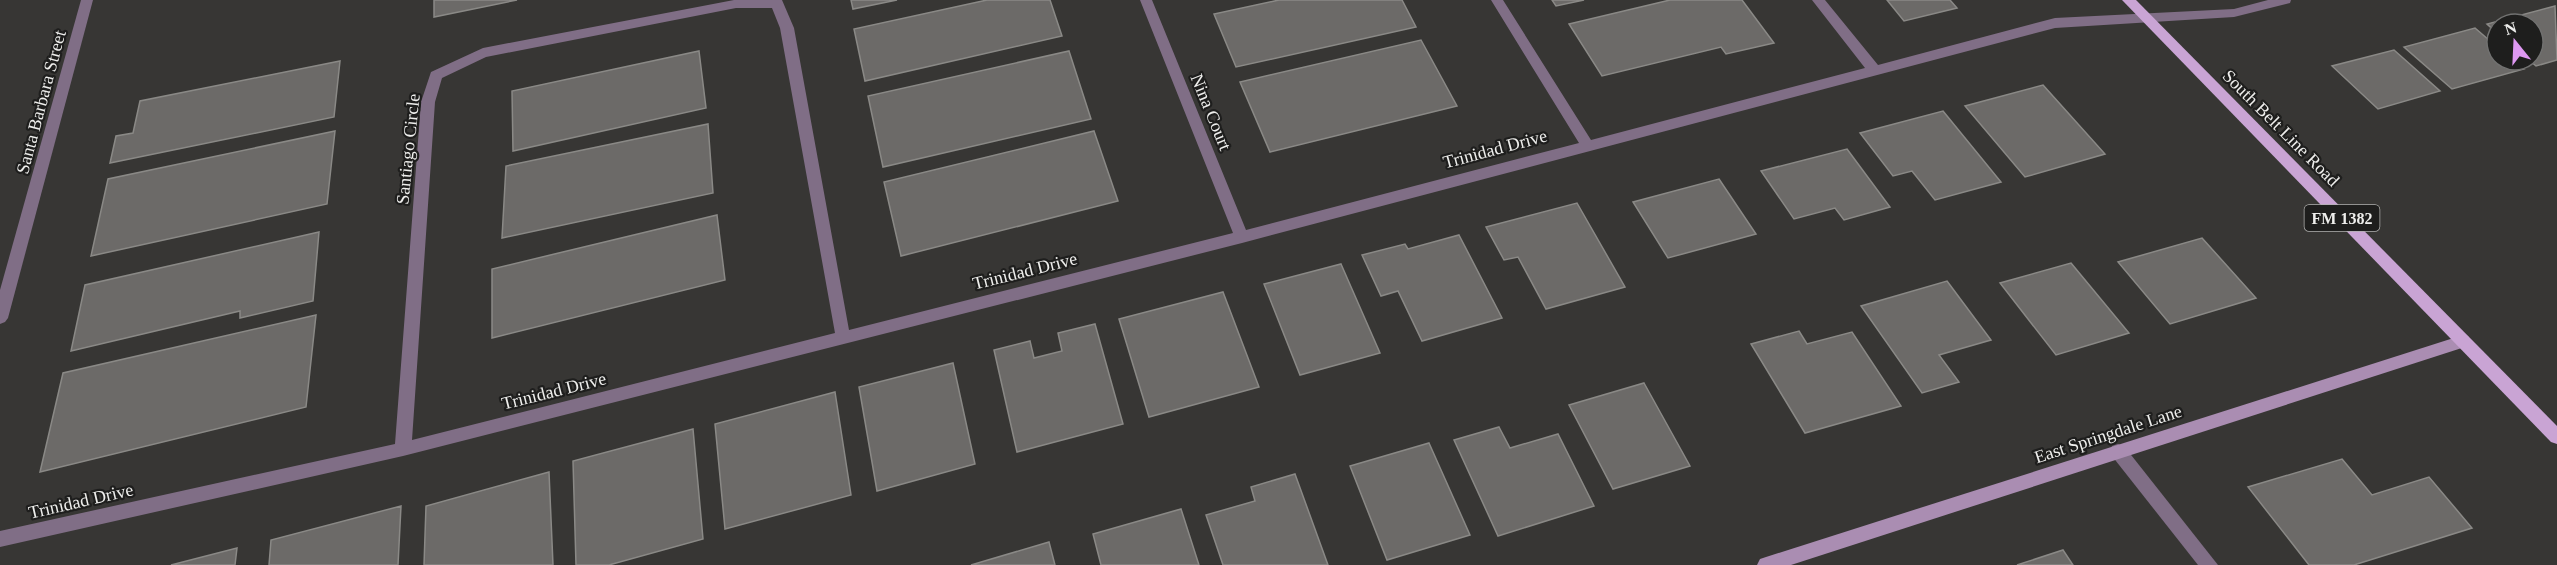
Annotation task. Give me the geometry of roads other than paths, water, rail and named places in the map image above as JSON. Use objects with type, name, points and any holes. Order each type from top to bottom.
[{"type":"main road","name":"South Belt Line Road","points":[[2128,0],[2557,437]]},
{"type":"street","name":"Santa Barbara Street","points":[[0,318],[87,0]]},
{"type":"street","name":"Nina Court","points":[[1146,0],[1242,237]]},
{"type":"street","points":[[1497,0],[1587,145]]},
{"type":"street","points":[[1818,0],[1875,71]]},
{"type":"street","name":"Trinidad Drive","points":[[0,539],[403,449],[1242,237],[2055,23],[2234,13],[2285,0]]},
{"type":"street","name":"Santiago Circle","points":[[403,449],[428,102],[436,75],[483,53],[736,4],[777,3],[787,28],[843,337]]},
{"type":"street","name":"East Springdale Lane","points":[[1766,565],[2463,341]]},
{"type":"street","points":[[2118,451],[2209,565]]}]
